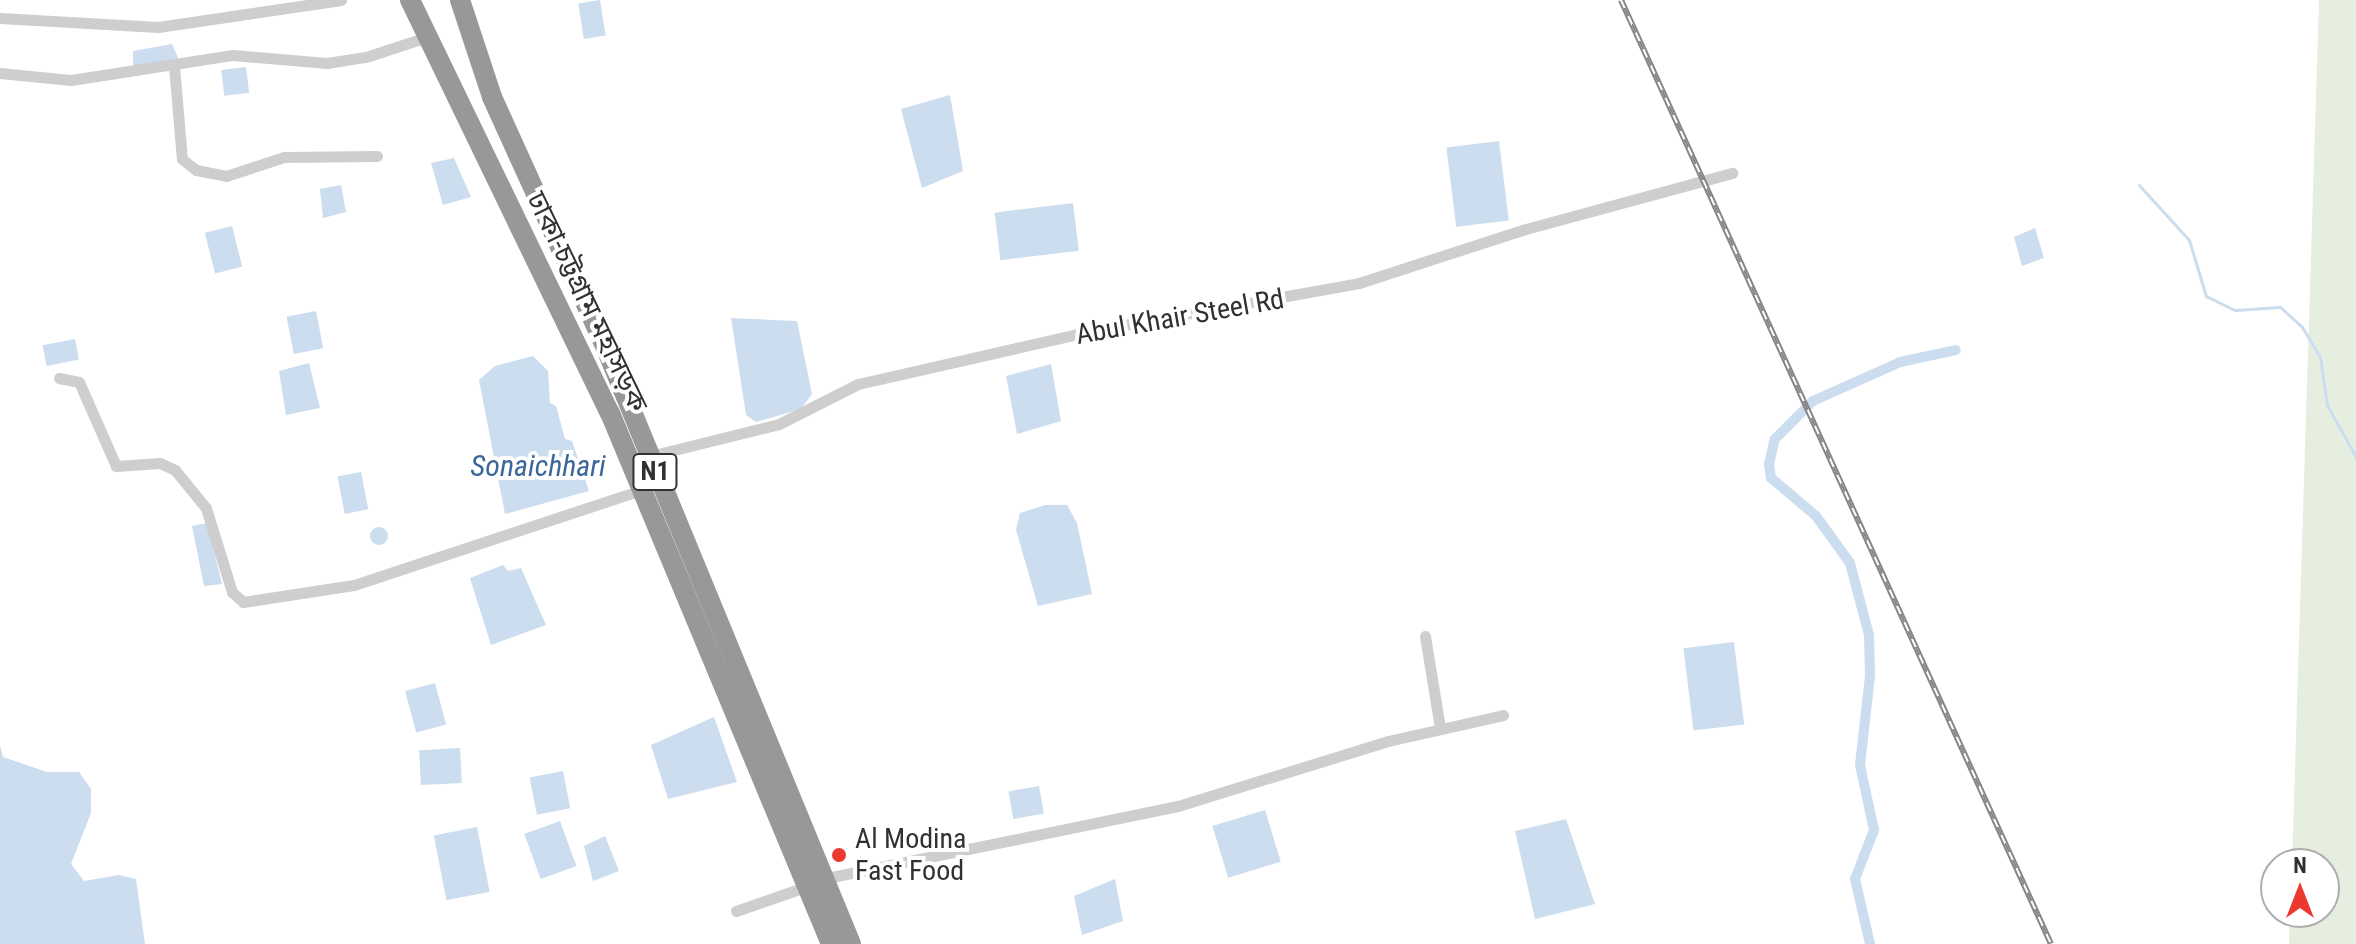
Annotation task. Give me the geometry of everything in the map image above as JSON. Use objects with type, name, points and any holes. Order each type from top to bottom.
[{"type":"highway","name":"ঢাকা-চট্টগ্রাম মহাসড়ক","points":[[410,0],[576,343],[640,460],[642,490],[813,883],[851,944]]},
{"type":"highway","name":"ঢাকা-চট্টগ্রাম মহাসড়ক","points":[[460,0],[492,97],[598,331],[640,460],[813,883],[831,944]]},
{"type":"highway","points":[[576,343],[598,331]]},
{"type":"street","points":[[0,18],[148,28],[341,0]]},
{"type":"street","points":[[0,73],[71,80],[233,55],[327,63],[366,57],[427,37]]},
{"type":"street","points":[[174,66],[182,159],[196,170],[226,176],[284,157],[377,156]]},
{"type":"street","name":"Abul Khair Steel Rd","points":[[640,460],[779,424],[858,384],[1096,330],[1348,285],[1732,173]]},
{"type":"street","points":[[59,378],[79,382],[116,466],[160,463],[175,470],[206,508],[232,592],[243,602],[354,585],[642,490]]},
{"type":"street","points":[[1425,636],[1440,728]]},
{"type":"street","points":[[736,911],[813,883],[1178,806],[1440,728],[1503,715]]},
{"type":"green space","points":[[2319,0],[2356,0],[2356,944],[2289,944],[2290,928],[2340,928],[2340,848],[2292,848]]},
{"type":"water","points":[[600,0],[606,36],[584,39],[578,3]]},
{"type":"water","points":[[172,44],[179,60],[133,67],[133,51]]},
{"type":"water","points":[[246,67],[249,93],[224,96],[221,70]]},
{"type":"water","points":[[950,95],[963,171],[922,188],[901,109]]},
{"type":"water","points":[[1499,141],[1509,220],[1456,227],[1446,147]]},
{"type":"water","points":[[454,158],[471,197],[443,205],[431,163]]},
{"type":"water","points":[[341,185],[346,212],[323,218],[320,189]]},
{"type":"water","points":[[1073,203],[1079,251],[1000,260],[995,213]]},
{"type":"water","points":[[232,226],[242,267],[215,274],[205,233]]},
{"type":"water","points":[[2035,228],[2044,258],[2022,266],[2014,237]]},
{"type":"water","points":[[316,311],[323,348],[294,354],[287,317]]},
{"type":"water","points":[[731,318],[797,321],[812,394],[801,409],[756,422],[746,415]]},
{"type":"water","points":[[75,339],[79,360],[47,366],[43,345]]},
{"type":"water","name":"Sonaichhari","points":[[533,356],[548,371],[550,403],[556,406],[565,439],[572,441],[589,491],[505,514],[479,380],[495,366]]},
{"type":"water","points":[[309,363],[320,408],[286,415],[279,371]]},
{"type":"water","points":[[1051,364],[1061,421],[1017,434],[1006,376]]},
{"type":"water","points":[[361,472],[368,509],[345,514],[337,477]]},
{"type":"water","points":[[1045,505],[1067,505],[1077,523],[1092,594],[1038,606],[1016,530],[1020,513]]},
{"type":"water","points":[[207,523],[222,584],[204,586],[192,526]]},
{"type":"water","points":[[375,527],[383,527],[388,536],[386,543],[375,545],[370,540],[370,532]]},
{"type":"water","points":[[503,565],[508,571],[521,568],[546,625],[491,645],[470,578]]},
{"type":"water","points":[[1734,642],[1744,724],[1693,731],[1683,648]]},
{"type":"water","points":[[435,683],[446,725],[416,733],[405,691]]},
{"type":"water","points":[[714,717],[737,782],[668,799],[651,745]]},
{"type":"water","points":[[0,745],[3,757],[47,772],[79,772],[91,789],[91,813],[71,864],[84,881],[119,875],[136,879],[145,944],[0,944]]},
{"type":"water","points":[[460,748],[462,783],[421,785],[419,750]]},
{"type":"water","points":[[563,771],[570,808],[537,815],[530,777]]},
{"type":"water","points":[[1039,786],[1044,814],[1013,819],[1008,791]]},
{"type":"water","points":[[1265,810],[1281,862],[1228,878],[1212,826]]},
{"type":"water","points":[[1566,819],[1595,904],[1535,919],[1515,831]]},
{"type":"water","points":[[560,821],[576,866],[541,879],[524,834]]},
{"type":"water","points":[[477,827],[490,892],[446,900],[434,835]]},
{"type":"water","points":[[605,836],[619,871],[593,881],[584,846]]},
{"type":"water","points":[[1115,879],[1123,921],[1082,935],[1074,896]]},
{"type":"waterway","points":[[2139,185],[2189,240],[2206,296],[2235,310],[2280,307],[2302,327],[2320,357],[2327,405],[2356,457]]},
{"type":"waterway","points":[[1870,944],[1855,879],[1874,830],[1860,765],[1870,676],[1869,635],[1850,563],[1816,516],[1771,478],[1769,464],[1775,439],[1813,401],[1900,362],[1956,350]]},
{"type":"railway","points":[[1621,0],[2051,944]]},
{"type":"place","name":"Al Modina Fast Food","points":[[839,855]]}]
